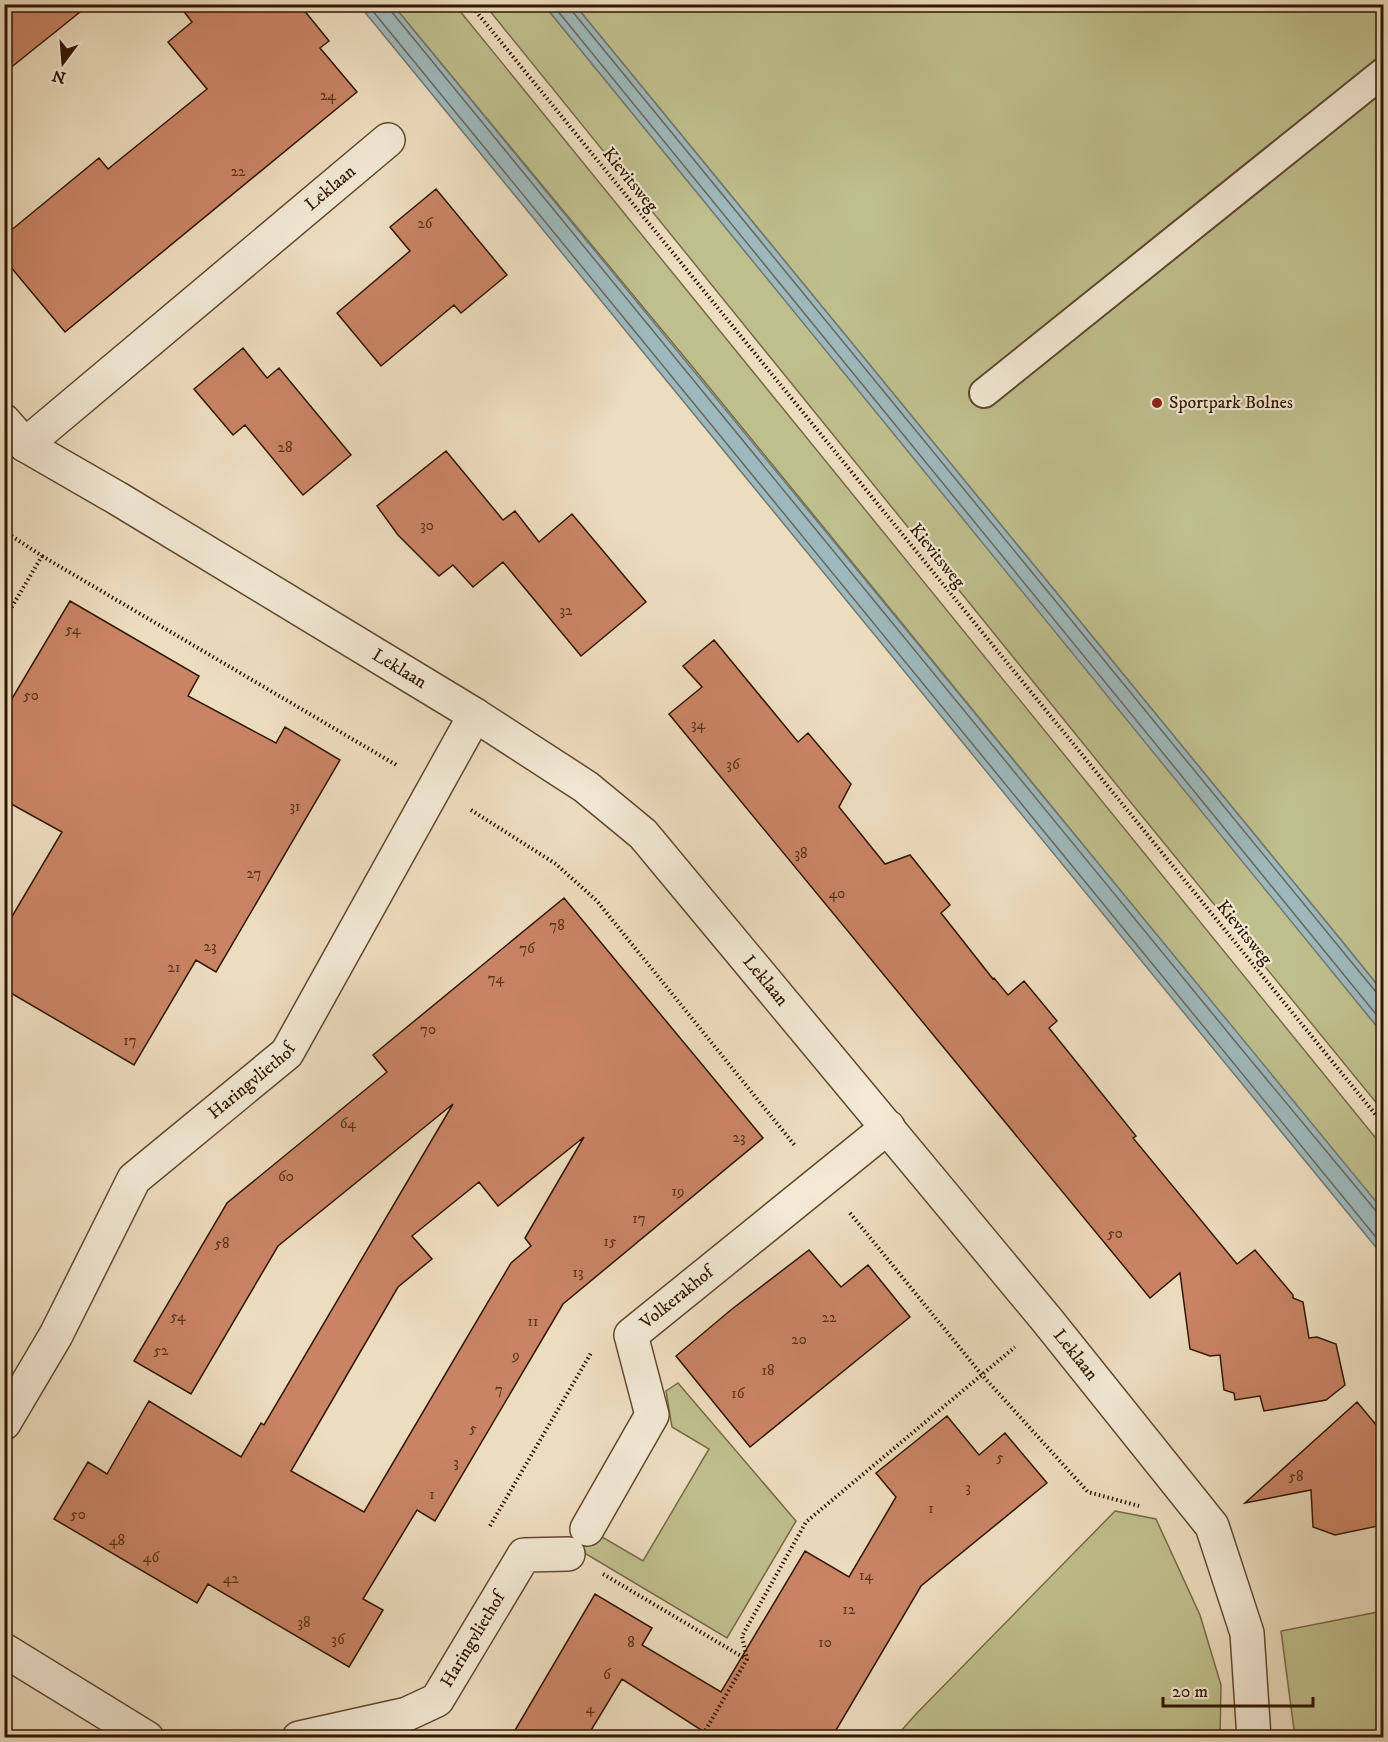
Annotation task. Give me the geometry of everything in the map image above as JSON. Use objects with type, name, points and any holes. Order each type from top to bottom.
[{"type":"street","name":"Leklaan","points":[[388,140],[15,433],[117,498],[475,715],[586,788],[643,834],[1047,1320],[1212,1526],[1247,1633],[1254,1737]]},
{"type":"street","name":"Haringvliethof","points":[[4,1424],[56,1335],[134,1179],[287,1053],[475,715]]},
{"type":"street","name":"Volkerakhof","points":[[587,1528],[652,1415],[631,1335],[888,1127]]},
{"type":"street","name":"Haringvliethof","points":[[299,1737],[407,1714],[437,1700],[524,1556],[568,1554]]},
{"type":"street","points":[[4,1650],[147,1737]]},
{"type":"lane","points":[[984,393],[1383,72]]},
{"type":"path","name":"Kievitsweg","points":[[470,4],[1383,1125]]},
{"type":"path","points":[[4,531],[42,556],[435,787],[556,864],[597,901],[982,1375],[1088,1491],[1144,1507]]},
{"type":"path","points":[[4,620],[42,556]]},
{"type":"path","points":[[701,1737],[747,1659],[742,1636],[806,1522],[1047,1320]]},
{"type":"path","points":[[568,1554],[747,1659]]},
{"type":"green space","points":[[393,5],[455,5],[1383,1147],[1383,1212],[691,365]]},
{"type":"green space","points":[[485,5],[544,5],[1316,950],[1383,1034],[1383,1111],[1133,805]]},
{"type":"green space","name":"Sportpark Bolnes","points":[[575,5],[1383,5],[1383,992],[1341,940]]},
{"type":"green space","points":[[678,1383],[796,1521],[727,1638],[581,1551],[592,1531],[643,1561],[709,1449],[672,1427],[666,1391]]},
{"type":"green space","points":[[1115,1511],[1156,1519],[1200,1615],[1221,1685],[1220,1737],[898,1737],[916,1714]]},
{"type":"green space","points":[[1383,1611],[1383,1715],[1372,1737],[1295,1737],[1281,1631]]},
{"type":"water","points":[[359,5],[393,5],[1383,1210],[1383,1256]]},
{"type":"water","points":[[544,5],[575,5],[1341,940],[1383,992],[1383,1034]]},
{"type":"building","points":[[4,4],[90,4],[4,73]]},
{"type":"building","points":[[178,4],[299,4],[329,41],[320,48],[357,92],[65,332],[4,259],[4,236],[99,158],[108,169],[207,89],[168,42],[192,22]]},
{"type":"building","points":[[436,189],[507,275],[461,313],[454,305],[381,366],[337,313],[410,251],[390,227]]},
{"type":"building","points":[[243,348],[267,378],[279,368],[351,455],[303,495],[245,425],[233,435],[194,389]]},
{"type":"building","points":[[446,451],[503,520],[515,511],[539,542],[572,514],[646,602],[581,656],[503,562],[473,587],[453,565],[439,576],[398,535],[377,506]]},
{"type":"building","points":[[70,601],[199,676],[188,696],[276,743],[285,727],[340,760],[216,972],[196,960],[134,1065],[4,989],[4,930],[62,832],[4,800],[4,712]]},
{"type":"building","points":[[714,640],[798,742],[808,733],[851,784],[839,807],[885,864],[910,855],[950,905],[941,913],[993,979],[1008,995],[1024,981],[1057,1021],[1049,1028],[1136,1136],[1133,1138],[1237,1264],[1255,1250],[1293,1295],[1293,1298],[1303,1302],[1309,1338],[1317,1337],[1336,1344],[1345,1385],[1326,1400],[1264,1411],[1260,1396],[1235,1400],[1234,1393],[1224,1390],[1220,1355],[1210,1356],[1190,1349],[1180,1273],[1150,1298],[669,714],[702,687],[683,666]]},
{"type":"building","points":[[564,898],[763,1138],[563,1304],[435,1521],[417,1510],[363,1599],[383,1610],[349,1667],[208,1584],[197,1603],[54,1519],[88,1462],[107,1474],[149,1401],[241,1457],[261,1423],[264,1425],[453,1104],[278,1246],[191,1394],[134,1361],[227,1203],[387,1072],[373,1055]],"holes":[[[584,1137],[525,1238],[531,1246],[511,1263],[364,1512],[291,1471],[398,1287],[432,1259],[412,1236],[479,1182],[498,1206]]]},
{"type":"building","points":[[809,1250],[841,1287],[868,1265],[910,1317],[750,1447],[676,1356],[732,1309]]},
{"type":"building","points":[[1357,1402],[1383,1433],[1383,1525],[1335,1535],[1313,1527],[1311,1490],[1245,1503]]},
{"type":"building","points":[[947,1416],[979,1455],[1005,1433],[1047,1483],[921,1586],[832,1737],[712,1737],[622,1679],[587,1737],[511,1737],[595,1594],[652,1628],[642,1645],[721,1692],[805,1551],[849,1577],[896,1497],[876,1473]]},
{"type":"place","name":"Sportpark Bolnes","points":[[1157,403]]}]
